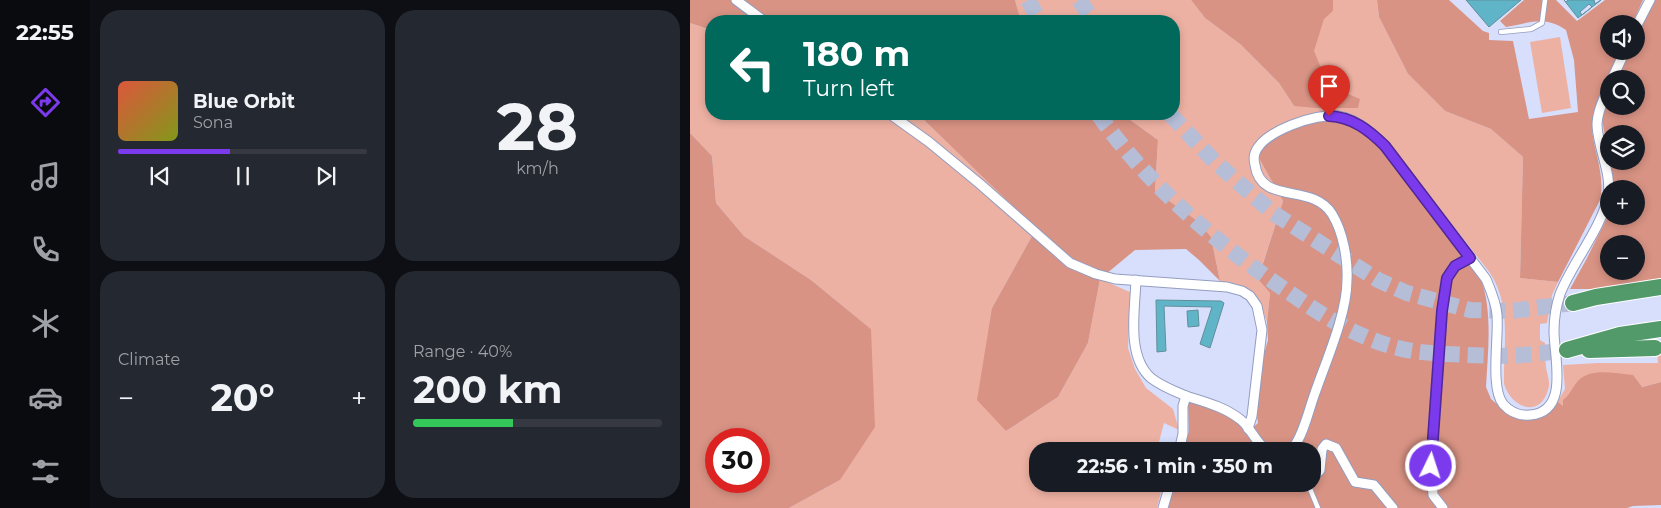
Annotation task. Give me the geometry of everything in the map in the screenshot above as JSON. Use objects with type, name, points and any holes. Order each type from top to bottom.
[{"type":"highway","points":[[1661,287],[1596,297],[1573,303],[1661,295]]},
{"type":"highway","points":[[1655,348],[1567,350],[1620,336],[1659,329]]},
{"type":"street","points":[[736,0],[756,15]]},
{"type":"street","points":[[1642,15],[1650,0]]},
{"type":"street","points":[[1297,442],[1341,317],[1347,281],[1346,256],[1333,216],[1326,205],[1318,200],[1269,188],[1260,178],[1255,166],[1254,155],[1263,142],[1277,132],[1309,119],[1329,116],[1339,116],[1355,122],[1374,134],[1486,279],[1496,307],[1498,324],[1496,380],[1501,401],[1516,414],[1531,415],[1542,412],[1553,401],[1557,390],[1554,329],[1557,304],[1568,278],[1600,219],[1609,193],[1597,124],[1600,109]]},
{"type":"street","points":[[898,120],[929,142],[980,184],[1070,263],[1096,274],[1115,279],[1227,287],[1242,291],[1250,296],[1257,306],[1262,330],[1252,416],[1248,429]]},
{"type":"street","points":[[1443,508],[1433,495],[1431,466],[1442,311],[1447,278],[1455,266],[1470,258]]},
{"type":"street","points":[[1136,280],[1135,349],[1144,371],[1154,380],[1186,396],[1222,408],[1242,421],[1258,442]]},
{"type":"street","points":[[1181,442],[1183,406],[1186,396]]},
{"type":"street","points":[[1321,460],[1322,449],[1326,444],[1336,448],[1355,482],[1374,485],[1393,508]]},
{"type":"street","points":[[1163,508],[1168,492]]},
{"type":"lane","points":[[1501,32],[1532,30],[1542,23],[1545,0]]},
{"type":"lane","points":[[1311,492],[1318,508]]},
{"type":"shaded area","points":[[690,0],[1015,0],[1019,15],[705,15],[705,28],[690,23]]},
{"type":"shaded area","points":[[1015,0],[1191,0],[1205,18],[1240,44],[1279,83],[1294,106],[1359,99],[1328,85],[1313,51],[1324,18],[1333,11],[1333,0],[1377,0],[1379,17],[1408,74],[1445,111],[1491,129],[1523,157],[1520,278],[1558,282],[1552,295],[1547,323],[1540,324],[1540,340],[1545,343],[1549,381],[1549,387],[1544,399],[1533,407],[1526,407],[1519,404],[1508,393],[1504,384],[1504,313],[1497,286],[1490,273],[1383,136],[1359,121],[1260,160],[1283,201],[1258,278],[1270,293],[1267,322],[1262,308],[1249,289],[1220,281],[1211,237],[1199,222],[1155,191],[1158,140],[1130,120],[1180,120],[1180,15],[1019,15]]},
{"type":"shaded area","points":[[1191,0],[1333,0],[1333,11],[1324,19],[1314,51],[1328,85],[1360,99],[1358,108],[1294,106],[1279,83],[1240,44],[1205,18]]},
{"type":"shaded area","points":[[1377,0],[1449,0],[1483,31],[1489,33],[1489,40],[1513,41],[1529,119],[1578,112],[1574,60],[1566,30],[1558,25],[1544,21],[1506,27],[1500,21],[1524,0],[1556,0],[1577,21],[1605,0],[1643,0],[1636,15],[1600,15],[1600,60],[1616,60],[1612,70],[1600,70],[1600,96],[1592,124],[1601,180],[1600,200],[1558,282],[1520,278],[1523,157],[1491,129],[1445,111],[1408,74],[1379,17]]},
{"type":"shaded area","points":[[1654,0],[1661,0],[1661,280],[1602,289],[1570,289],[1604,225],[1645,225],[1645,180],[1613,180],[1611,170],[1645,170],[1645,125],[1603,125],[1602,120],[1604,115],[1645,115],[1645,70],[1621,70],[1626,60],[1645,60],[1645,18]]},
{"type":"shaded area","points":[[690,23],[705,28],[705,120],[924,120],[1016,208],[1032,236],[992,308],[1006,431],[1058,397],[1088,343],[1100,279],[1130,292],[1128,348],[1135,369],[1146,388],[1173,409],[1179,430],[1164,423],[1159,442],[1029,442],[1029,492],[1161,492],[1157,508],[789,508],[840,480],[871,329],[811,280],[744,236],[716,203],[712,156],[690,133]]},
{"type":"shaded area","points":[[1560,37],[1571,108],[1542,113],[1530,42]]},
{"type":"shaded area","points":[[1336,113],[1374,137],[1480,276],[1487,303],[1488,317],[1486,387],[1491,399],[1499,406],[1507,411],[1535,413],[1555,400],[1563,406],[1563,400],[1578,381],[1590,374],[1612,373],[1633,375],[1642,387],[1661,382],[1661,505],[1627,508],[1165,508],[1170,492],[1321,492],[1321,442],[1185,442],[1189,431],[1188,403],[1194,398],[1229,410],[1243,429],[1248,432],[1258,423],[1255,403],[1256,374],[1268,340],[1267,322],[1270,293],[1258,279],[1283,201],[1260,160],[1257,143],[1278,128]]},
{"type":"shaded area","points":[[924,120],[1130,120],[1158,140],[1155,191],[1199,222],[1211,237],[1220,281],[1186,249],[1135,250],[1100,279],[1088,343],[1058,397],[1006,431],[977,400],[992,308],[1032,236],[1015,208]]},
{"type":"shaded area","points":[[690,133],[712,156],[716,203],[744,236],[811,280],[871,329],[875,427],[840,480],[789,508],[690,508]]},
{"type":"shaded area","points":[[1661,345],[1661,382],[1563,407],[1555,400],[1557,397],[1559,399],[1565,389],[1563,365],[1658,363],[1657,346]]},
{"type":"building","points":[[1466,0],[1521,0],[1489,27]]},
{"type":"building","points":[[1564,0],[1566,2],[1568,0],[1594,0],[1595,4],[1601,0],[1590,9],[1592,7],[1589,4],[1580,12],[1582,15],[1578,18]]},
{"type":"building","points":[[1156,300],[1221,301],[1224,303],[1210,348],[1200,344],[1212,307],[1164,306],[1166,351],[1157,352]]},
{"type":"building","points":[[1198,310],[1199,326],[1188,327],[1187,311]]},
{"type":"tunnel","points":[[1028,0],[1037,15]]},
{"type":"tunnel","points":[[1079,0],[1090,15]]},
{"type":"tunnel","points":[[1103,120],[1139,165],[1211,234],[1302,302],[1355,332],[1383,344],[1428,353],[1503,356],[1567,350]]},
{"type":"tunnel","points":[[1176,120],[1214,161],[1273,213],[1378,280],[1407,293],[1470,310],[1512,311],[1573,303]]},
{"type":"route","points":[[1329,116],[1339,116],[1355,122],[1374,134],[1470,258],[1455,266],[1447,278],[1442,311],[1431,466]]}]
